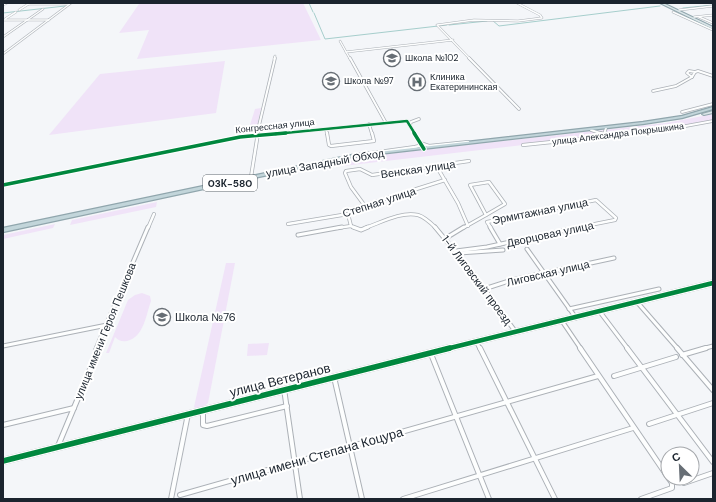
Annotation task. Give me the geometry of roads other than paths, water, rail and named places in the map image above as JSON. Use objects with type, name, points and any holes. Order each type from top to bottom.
[{"type":"highway","name":"03К-580","points":[[625,126],[704,114],[713,111]]},
{"type":"highway","name":"03К-580","points":[[625,126],[713,111]]},
{"type":"highway","name":"улица Западный Обход","points":[[3,230],[29,222],[46,221],[352,156],[422,146],[625,126]]},
{"type":"highway","name":"улица Западный Обход","points":[[3,230],[103,212],[142,202],[337,160],[372,154],[422,146],[625,126]]},
{"type":"main road","points":[[663,3],[713,27]]},
{"type":"main road","points":[[678,10],[713,27]]},
{"type":"street","points":[[3,5],[7,3]]},
{"type":"street","points":[[19,10],[29,3],[70,4]]},
{"type":"street","points":[[517,3],[540,15],[542,18],[518,21],[474,20],[437,25],[519,109]]},
{"type":"street","points":[[3,54],[70,4]]},
{"type":"street","points":[[678,10],[713,5]]},
{"type":"street","points":[[697,6],[713,5]]},
{"type":"street","points":[[3,37],[42,9]]},
{"type":"street","points":[[3,20],[16,12]]},
{"type":"street","points":[[694,17],[713,15]]},
{"type":"street","points":[[699,17],[713,27]]},
{"type":"street","points":[[3,20],[49,20]]},
{"type":"street","points":[[346,52],[453,40]]},
{"type":"street","points":[[340,41],[386,123]]},
{"type":"street","points":[[251,177],[257,135],[275,56]]},
{"type":"street","points":[[692,77],[687,73],[688,72],[698,71],[713,76]]},
{"type":"street","points":[[653,91],[672,88],[692,77],[695,72]]},
{"type":"street","points":[[682,112],[713,104]]},
{"type":"street","points":[[410,125],[411,122],[419,120]]},
{"type":"street","name":"Конгрессная улица","points":[[3,185],[257,135],[407,121],[410,125]]},
{"type":"street","name":"улица Александра Покрышкина","points":[[523,145],[664,130],[713,121]]},
{"type":"street","points":[[398,122],[405,122],[410,125],[422,146]]},
{"type":"street","points":[[326,129],[329,145],[331,146],[374,141],[369,124]]},
{"type":"street","points":[[604,134],[606,128]]},
{"type":"street","points":[[591,130],[607,136]]},
{"type":"street","name":"Венская улица","points":[[365,206],[347,182],[346,171],[362,169],[366,170],[372,175],[469,161]]},
{"type":"street","points":[[437,166],[458,203],[468,226]]},
{"type":"street","name":"Степная улица","points":[[288,224],[348,214],[349,211],[445,180]]},
{"type":"street","points":[[446,238],[468,226],[505,204],[490,182],[471,184],[470,185],[474,194],[486,215]]},
{"type":"street","name":"Дворцовая улица","points":[[457,252],[615,220],[616,218],[596,200]]},
{"type":"street","name":"Эрмитажная улица","points":[[500,244],[487,222],[596,200]]},
{"type":"street","name":"улица имени Героя Пешкова","points":[[57,448],[154,214]]},
{"type":"street","points":[[348,214],[351,226]]},
{"type":"street","name":"1-й Лиговский проезд","points":[[351,226],[361,230],[410,214],[424,216],[446,238],[515,331]]},
{"type":"street","name":"Степная улица","points":[[298,235],[351,226]]},
{"type":"street","points":[[457,252],[503,250]]},
{"type":"street","points":[[527,250],[576,318]]},
{"type":"street","name":"Лиговская улица","points":[[484,289],[512,280],[614,258]]},
{"type":"street","name":"улица Ветеранов","points":[[334,378],[515,331],[576,318],[713,283]]},
{"type":"street","points":[[570,309],[659,290]]},
{"type":"street","points":[[637,302],[713,390]]},
{"type":"street","points":[[600,312],[713,462]]},
{"type":"street","points":[[562,321],[672,483],[672,488],[641,499]]},
{"type":"street","name":"улица Ветеранов","points":[[3,462],[562,321]]},
{"type":"street","points":[[3,346],[107,325]]},
{"type":"street","points":[[477,343],[555,499]]},
{"type":"street","points":[[682,354],[713,346]]},
{"type":"street","points":[[431,354],[489,499]]},
{"type":"street","points":[[614,376],[676,357]]},
{"type":"street","name":"улица имени Степана Коцура","points":[[180,495],[295,460],[351,447],[598,376]]},
{"type":"street","points":[[334,378],[362,499]]},
{"type":"street","points":[[285,390],[300,499]]},
{"type":"street","points":[[649,424],[713,403]]},
{"type":"street","points":[[203,411],[203,425],[207,426],[287,406]]},
{"type":"street","points":[[3,425],[74,408]]},
{"type":"street","points":[[171,499],[188,415]]},
{"type":"street","name":"улица Ветеранов","points":[[3,462],[188,415]]},
{"type":"street","points":[[404,499],[634,428]]},
{"type":"street","points":[[700,477],[713,473]]},
{"type":"waterway","points":[[309,3],[313,12]]},
{"type":"waterway","points":[[683,8],[713,5]]},
{"type":"waterway","points":[[3,13],[65,6]]},
{"type":"waterway","points":[[492,20],[499,26],[660,6]]},
{"type":"waterway","points":[[314,13],[325,39],[447,25]]},
{"type":"waterway","points":[[449,25],[487,21]]},
{"type":"place","name":"Школа №102","points":[[392,58]]},
{"type":"place","name":"Школа №97","points":[[331,81]]},
{"type":"place","name":"Клиника Екатерининская","points":[[417,82]]},
{"type":"place","name":"Школа №76","points":[[162,317]]}]
